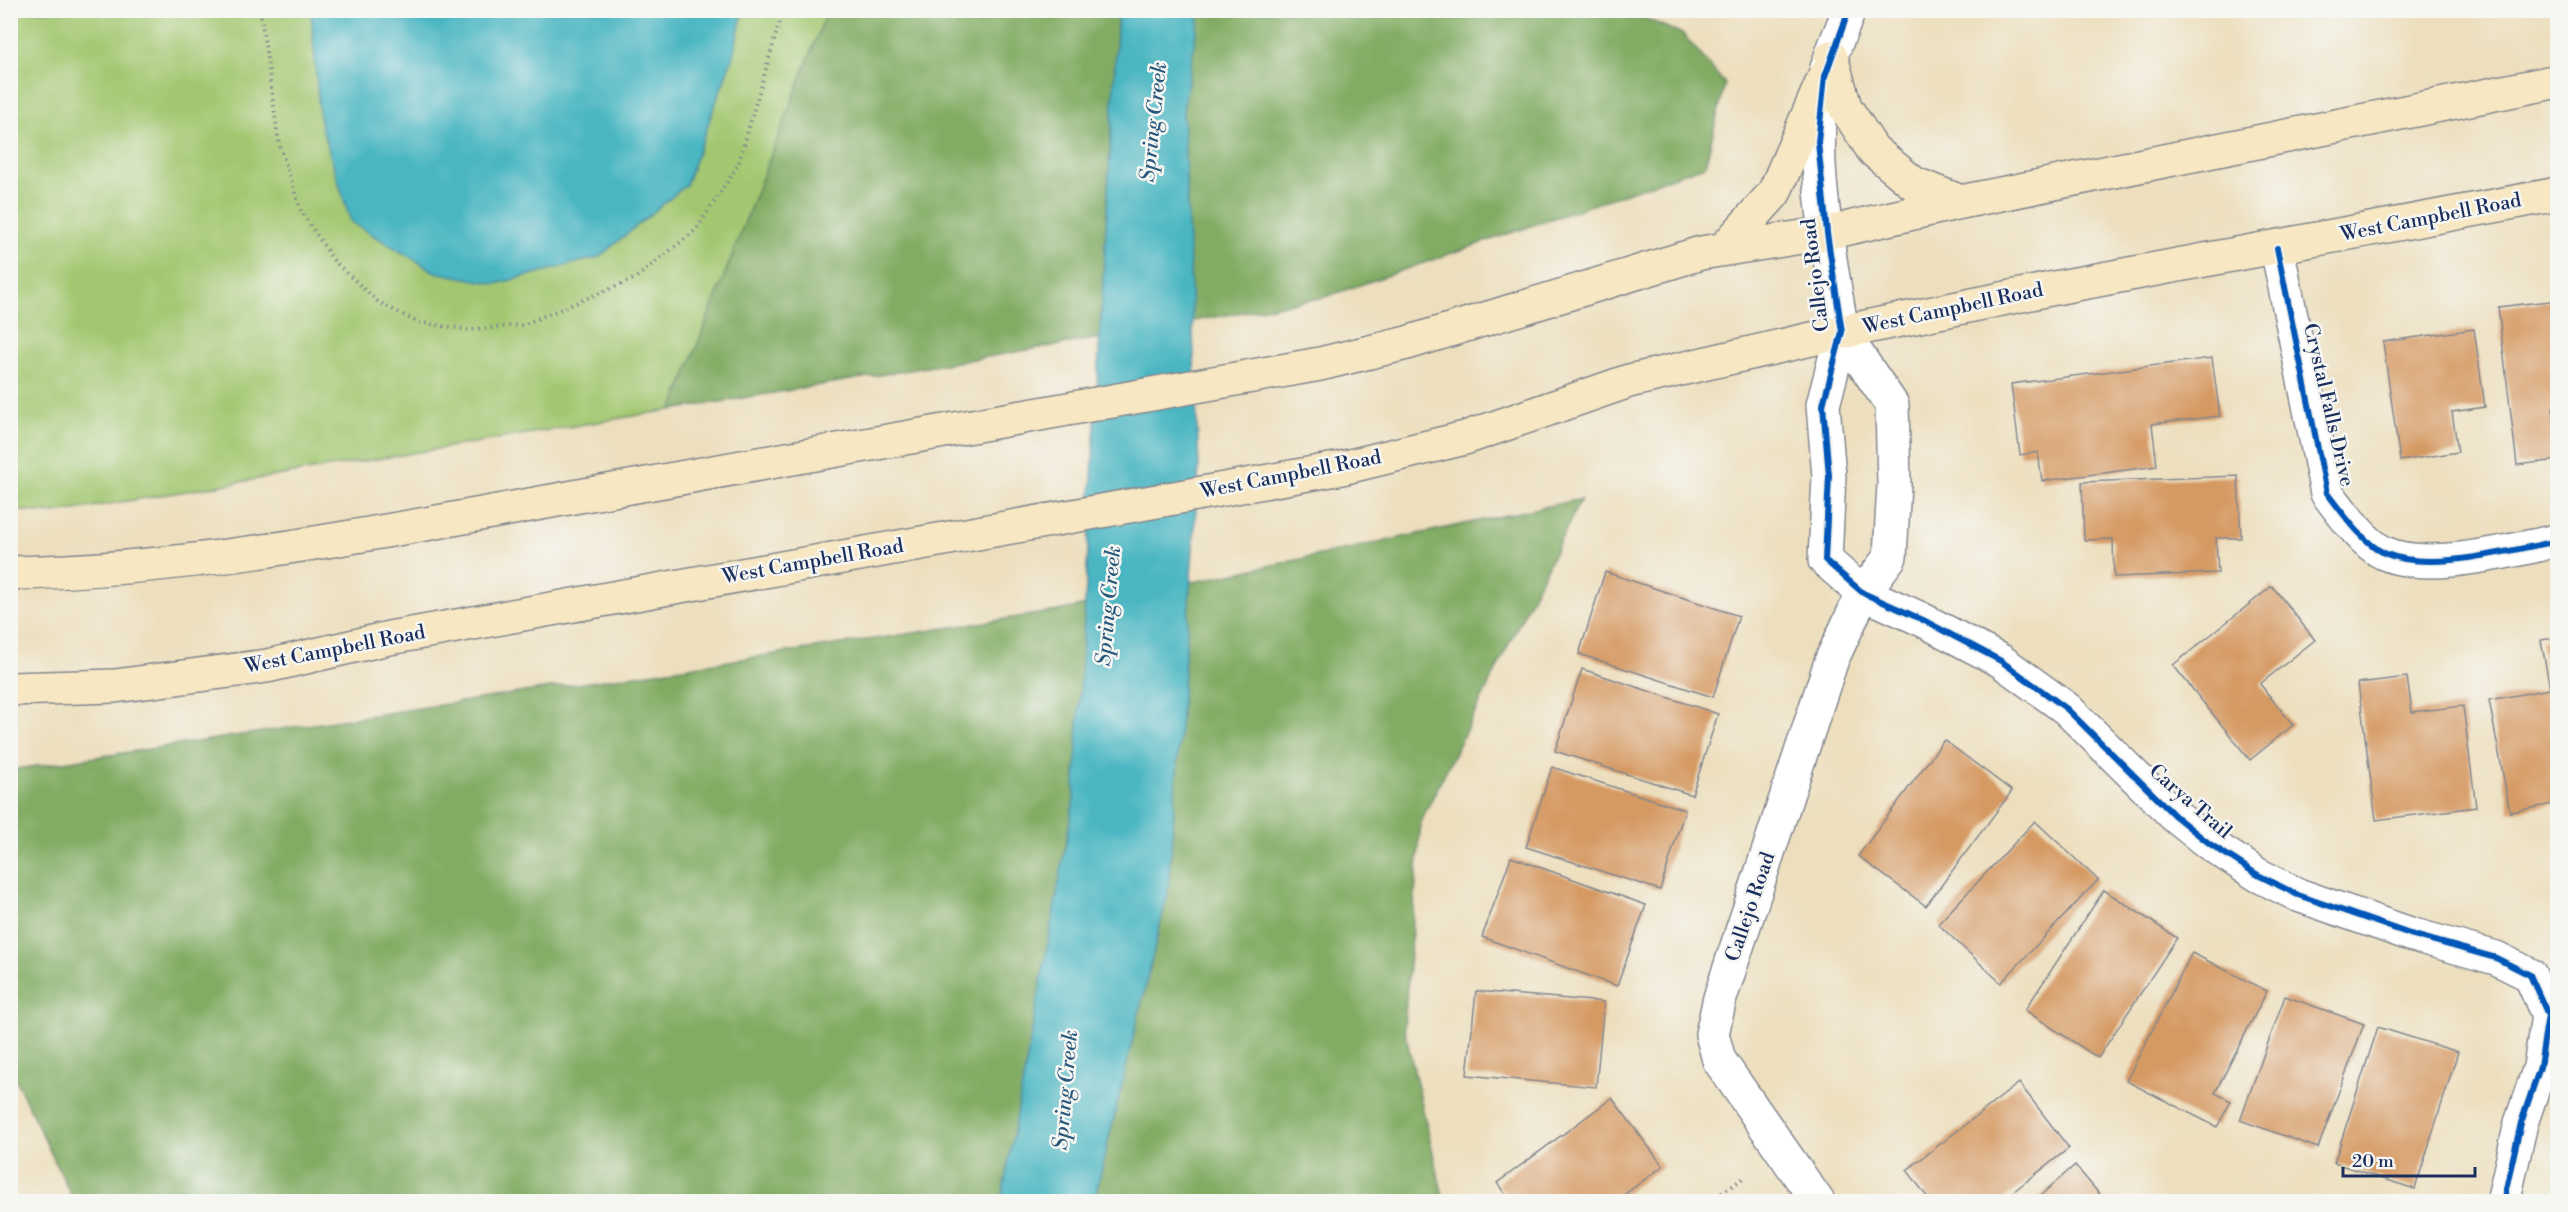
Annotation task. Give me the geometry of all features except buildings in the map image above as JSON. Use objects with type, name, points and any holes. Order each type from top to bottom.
[{"type":"main road","points":[[1828,67],[1845,107],[1873,150],[1913,183],[1961,202]]},
{"type":"main road","points":[[1724,249],[1774,193],[1828,67]]},
{"type":"main road","points":[[10,573],[65,572],[167,565],[374,533],[1320,364],[1407,343],[1701,253],[1827,233],[1961,202],[2558,81]]},
{"type":"main road","name":"West Campbell Road","points":[[10,689],[115,686],[267,666],[388,638],[1342,468],[1465,438],[1629,381],[1842,332],[2060,287],[2558,194]]},
{"type":"street","name":"Callejo Road","points":[[1849,10],[1828,67],[1818,142],[1827,233],[1842,332],[1823,405],[1829,476],[1825,560],[1863,593]]},
{"type":"street","name":"Crystal Falls Drive","points":[[2277,248],[2327,493],[2351,525],[2383,553],[2417,562],[2458,559],[2558,541]]},
{"type":"street","name":"Callejo Road","points":[[1818,1202],[1719,1060],[1712,1034],[1720,998],[1832,659],[1863,593],[1890,557],[1894,484],[1892,405],[1842,332]]},
{"type":"street","name":"Carya Trail","points":[[1863,593],[1923,620],[2001,661],[2067,709],[2175,816],[2210,844],[2258,875],[2298,895],[2410,934],[2496,958],[2530,975],[2548,1015],[2540,1066],[2521,1123],[2503,1202]]},
{"type":"path","points":[[260,10],[279,143],[301,211],[334,261],[378,302],[417,322],[469,330],[522,325],[634,279],[696,230],[738,165],[783,10]]},
{"type":"path","points":[[1706,1202],[1744,1178]]},
{"type":"green space","points":[[10,11],[1168,11],[1134,332],[56,513],[11,510]]},
{"type":"green space","points":[[827,11],[1627,11],[1683,34],[1725,84],[1705,166],[1325,297],[1134,332],[672,410]]},
{"type":"green space","points":[[1581,499],[1421,821],[1404,1027],[1444,1201],[74,1201],[11,1070],[11,770],[1058,611]]},
{"type":"water","points":[[311,10],[743,11],[733,56],[686,185],[599,257],[496,284],[435,272],[351,222],[320,122]]},
{"type":"water","name":"Spring Creek","points":[[1118,11],[1200,11],[1183,111],[1199,467],[1168,892],[1094,1201],[1001,1202],[1074,799]]},
{"type":"cycle path","points":[[1849,10],[1825,76],[1818,142],[1827,233],[1842,332],[1823,405],[1829,476],[1825,560],[1863,593],[1923,620],[2001,661],[2067,709],[2175,816],[2210,844],[2258,875],[2298,895],[2410,934],[2496,958],[2530,975],[2548,1015],[2540,1067],[2521,1123],[2503,1202]]},
{"type":"cycle path","points":[[2277,248],[2327,493],[2360,534],[2384,553],[2402,559],[2423,561],[2470,558],[2558,541]]}]
